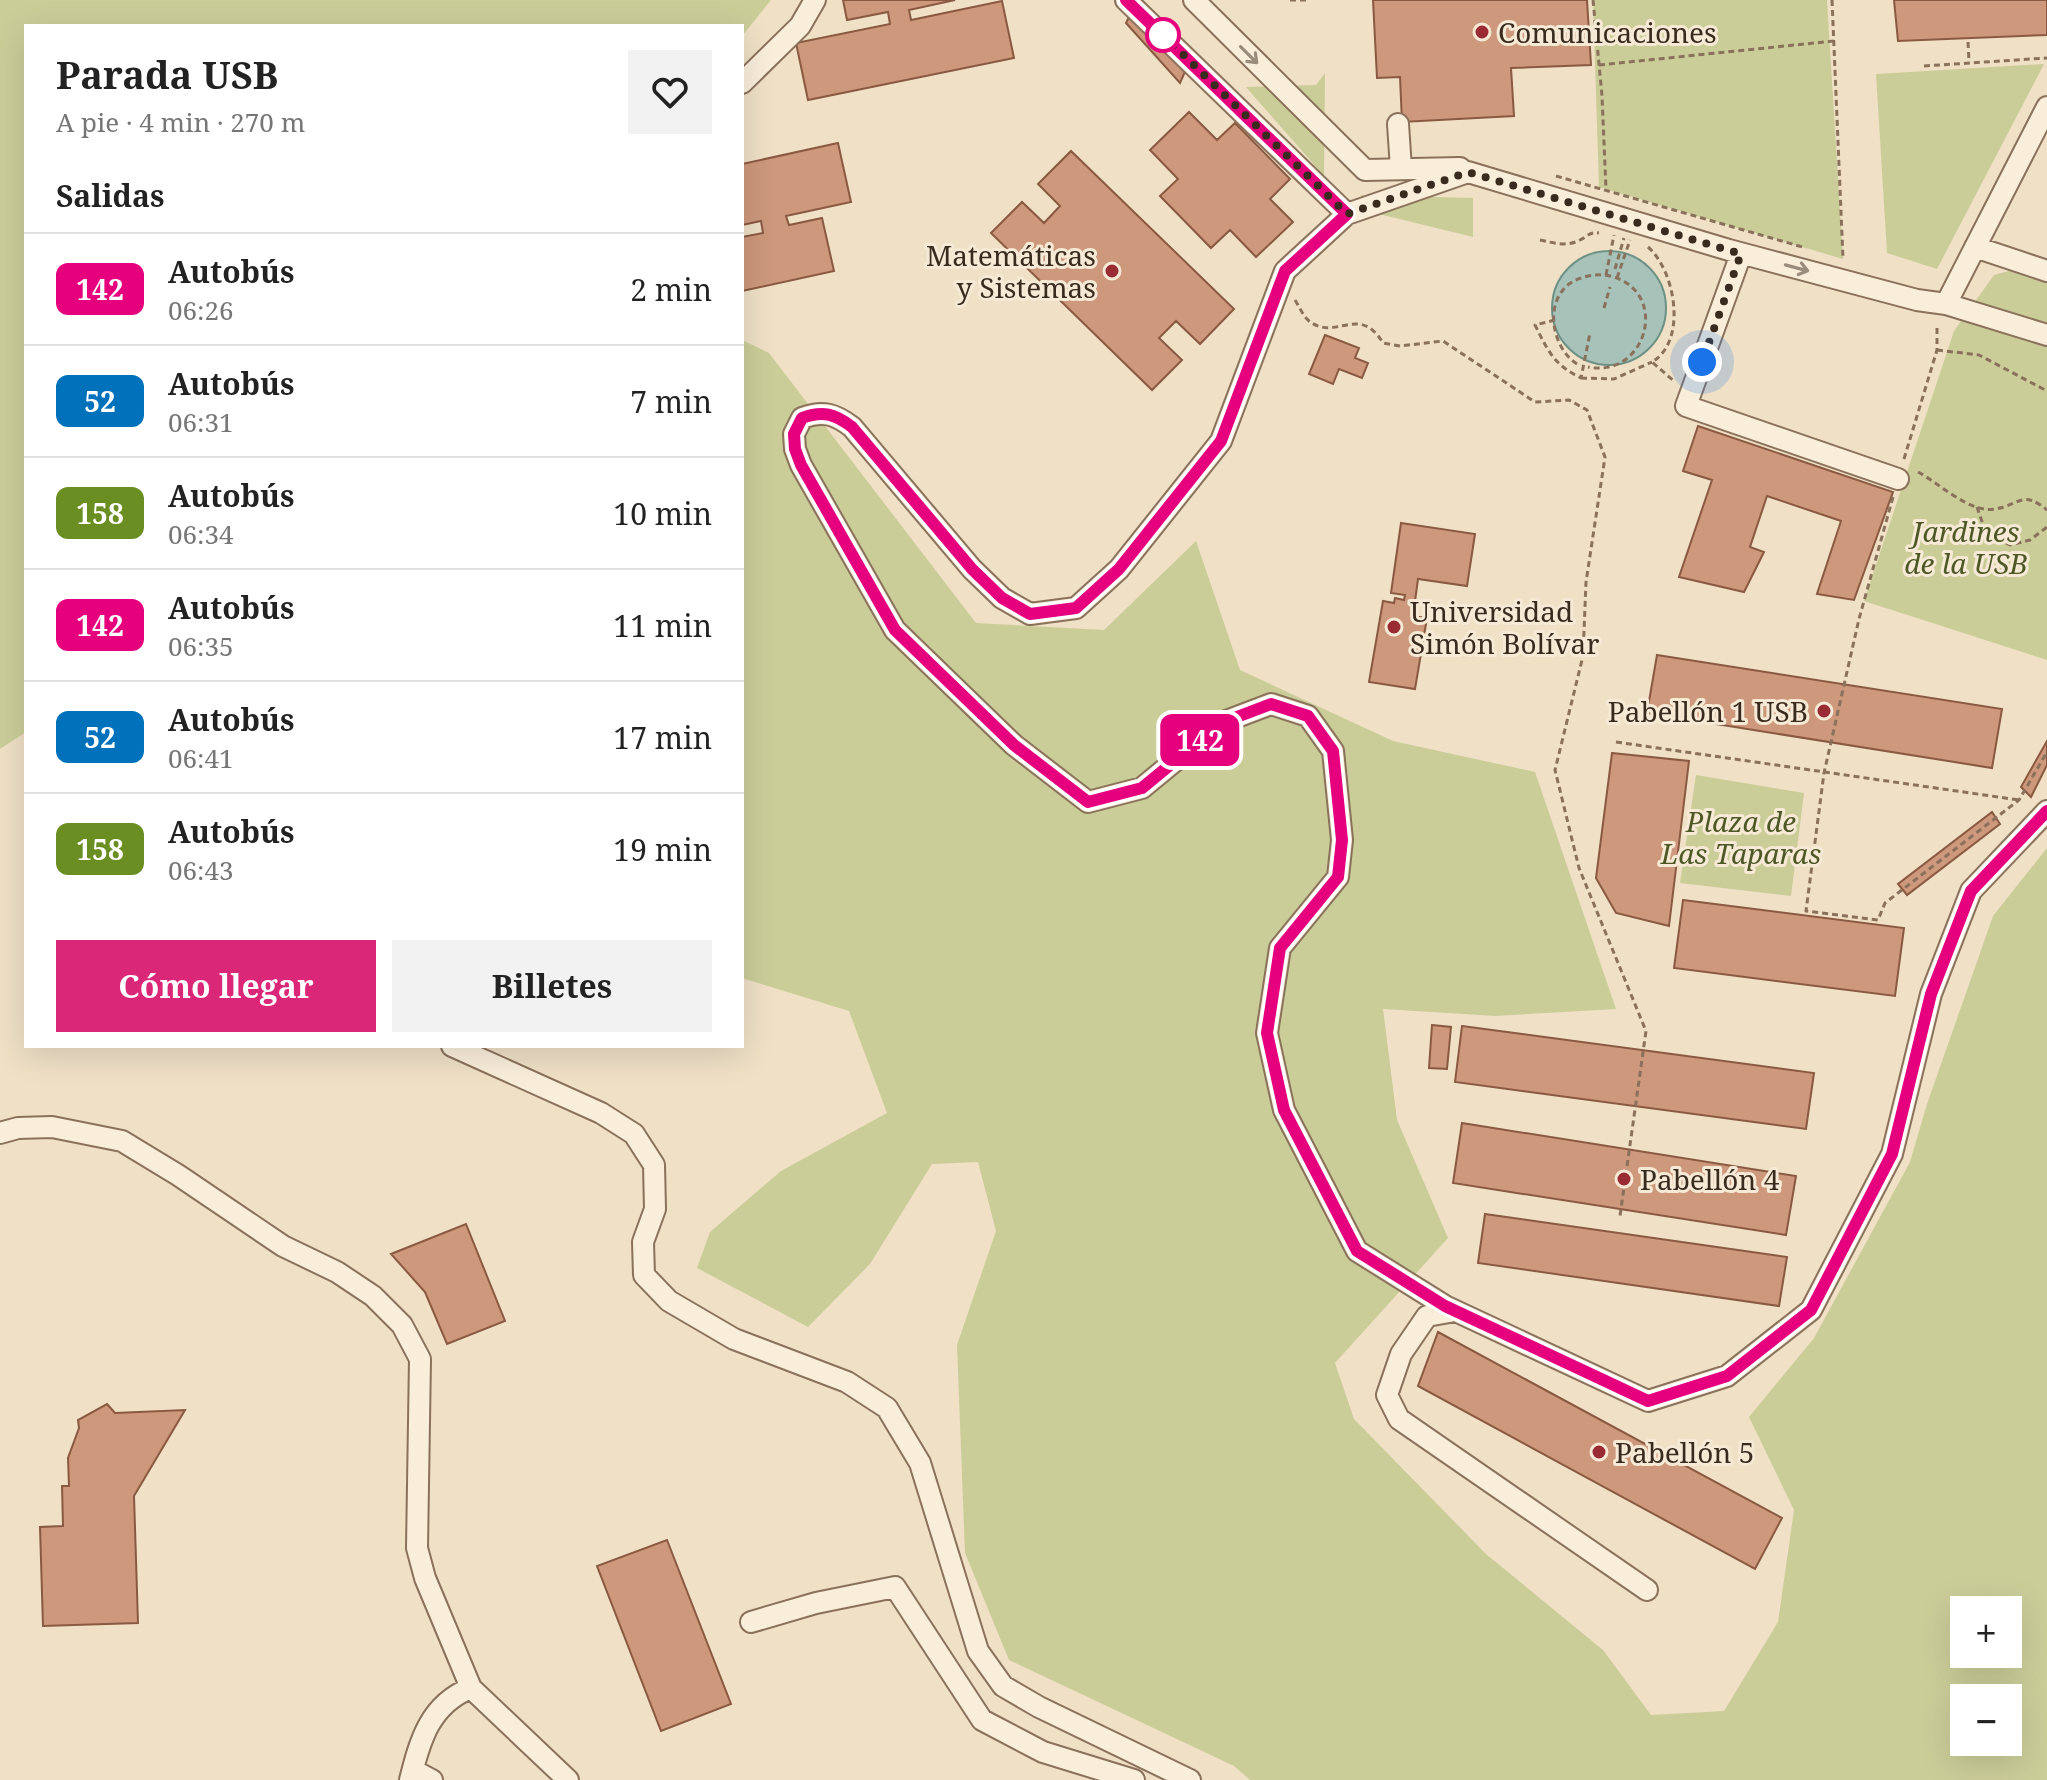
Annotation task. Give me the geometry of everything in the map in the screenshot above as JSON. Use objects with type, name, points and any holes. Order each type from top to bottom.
[{"type":"lane","points":[[744,81],[800,26],[815,0]]},
{"type":"lane","points":[[1126,0],[1347,214]]},
{"type":"lane","points":[[1194,0],[1365,170],[1459,168],[1741,254],[1941,303],[2047,335]]},
{"type":"lane","points":[[1941,303],[1975,247],[2047,107]]},
{"type":"lane","points":[[1398,124],[1401,169]]},
{"type":"lane","points":[[1468,172],[1347,214],[1285,271],[1221,441],[1119,569],[1076,608],[1030,614],[1002,598],[972,569],[852,427],[837,416],[817,413],[802,418],[794,434],[795,449],[814,491],[895,630],[1014,745],[1088,802],[1142,788],[1221,723],[1271,704],[1308,716],[1333,751],[1342,840],[1338,877],[1280,948],[1267,1033],[1284,1110],[1357,1251],[1455,1311],[1648,1401],[1727,1376],[1811,1310],[1892,1154],[1931,994],[1971,891],[2047,811]]},
{"type":"lane","points":[[1975,247],[2047,271]]},
{"type":"lane","points":[[1741,254],[1686,406],[1900,472]]},
{"type":"lane","points":[[456,1048],[601,1113],[634,1134],[654,1165],[655,1209],[643,1242],[644,1275],[669,1301],[734,1339],[847,1382],[887,1408],[920,1463],[978,1651],[1003,1686],[1039,1707],[1190,1780]]},
{"type":"lane","points":[[0,1133],[18,1128],[52,1127],[122,1141],[283,1246],[337,1272],[373,1296],[402,1325],[420,1359],[417,1548],[425,1578],[471,1688],[568,1780]]},
{"type":"lane","points":[[1455,1311],[1427,1316],[1401,1354],[1387,1395],[1399,1419],[1647,1590]]},
{"type":"lane","points":[[751,1622],[816,1603],[895,1587],[982,1720],[1043,1752],[1134,1780]]},
{"type":"lane","points":[[432,1780],[412,1775],[420,1737],[443,1703],[471,1688]]},
{"type":"path","points":[[1290,0],[1308,0]]},
{"type":"path","points":[[1593,0],[1606,189]]},
{"type":"path","points":[[1832,0],[1843,259]]},
{"type":"path","points":[[1599,65],[1834,41]]},
{"type":"path","points":[[1968,42],[1969,63]]},
{"type":"path","points":[[1924,66],[2047,58]]},
{"type":"path","points":[[1554,176],[1814,251]]},
{"type":"path","points":[[1606,275],[1617,225]]},
{"type":"path","points":[[1540,240],[1562,245],[1578,242],[1591,232],[1606,233]]},
{"type":"path","points":[[1555,320],[1535,325],[1562,369],[1581,378],[1614,379],[1658,358],[1671,335],[1674,314],[1673,288],[1660,257],[1647,246],[1623,238],[1615,269]]},
{"type":"path","points":[[1617,278],[1630,240]]},
{"type":"path","points":[[1577,364],[1561,349],[1554,332],[1555,306],[1567,285],[1583,277],[1606,275],[1617,278],[1631,285],[1640,295],[1646,310],[1640,344],[1613,368],[1588,367]]},
{"type":"path","points":[[1281,280],[1309,321],[1325,328],[1363,323],[1374,328],[1383,343],[1400,346],[1443,341],[1535,402],[1569,400],[1587,410],[1605,457],[1586,582],[1583,656],[1555,770],[1579,868],[1646,1031],[1620,1216]]},
{"type":"path","points":[[1604,308],[1610,287]]},
{"type":"path","points":[[1941,303],[1937,350],[1859,619],[1824,773],[1806,911],[1878,920],[1885,903],[2019,800],[2047,752]]},
{"type":"path","points":[[1581,378],[1590,333]]},
{"type":"path","points":[[1937,350],[1979,355],[2047,391]]},
{"type":"path","points":[[1652,362],[1676,383],[1692,389]]},
{"type":"path","points":[[1900,472],[1977,507],[1995,509],[2017,499],[2027,499],[2047,510]]},
{"type":"path","points":[[1977,507],[1986,533],[2010,545],[2030,540],[2047,527]]},
{"type":"path","points":[[1616,742],[2019,800]]},
{"type":"green space","points":[[0,0],[771,0],[744,34],[744,24],[24,24],[24,733],[0,749]]},
{"type":"green space","points":[[1593,0],[1827,0],[1843,259],[1599,187]]},
{"type":"green space","points":[[2044,64],[1937,269],[1887,253],[1876,74]]},
{"type":"green space","points":[[1325,73],[1324,176],[1246,87],[1316,85]]},
{"type":"green space","points":[[1361,195],[1473,198],[1473,237],[1383,215],[1361,213]]},
{"type":"green space","name":"Jardines de la USB","points":[[2035,264],[2047,268],[2047,660],[1864,601],[1954,331],[1994,275]]},
{"type":"green space","points":[[744,341],[769,353],[976,623],[1104,630],[1196,541],[1240,670],[1393,741],[1535,772],[1616,1009],[1495,1016],[1383,1009],[1397,1120],[1448,1238],[1335,1363],[1354,1419],[1486,1554],[1603,1650],[1651,1715],[1724,1711],[1778,1622],[1794,1510],[1749,1417],[1814,1338],[1910,1162],[1927,1104],[1993,916],[2047,848],[2047,1780],[1250,1780],[1234,1766],[1009,1660],[965,1553],[957,1345],[996,1231],[978,1162],[932,1164],[870,1264],[808,1327],[697,1268],[710,1232],[781,1171],[887,1113],[849,1011],[744,979]]},
{"type":"green space","name":"Plaza de Las Taparas","points":[[1696,775],[1804,793],[1791,896],[1680,883]]},
{"type":"water","points":[[1609,251],[1631,255],[1649,268],[1662,286],[1666,308],[1662,330],[1649,348],[1631,361],[1609,365],[1587,361],[1569,348],[1556,330],[1552,308],[1556,286],[1569,268],[1587,255]]},
{"type":"building","points":[[843,0],[955,0],[909,10],[911,20],[1002,1],[1014,58],[808,100],[796,43],[890,24],[888,12],[847,20]]},
{"type":"building","name":"Comunicaciones","points":[[1373,0],[1587,0],[1591,65],[1511,68],[1514,116],[1402,122],[1400,77],[1377,78]]},
{"type":"building","points":[[1894,0],[2047,0],[2047,35],[1898,41]]},
{"type":"building","points":[[1131,13],[1188,65],[1180,83],[1126,23]]},
{"type":"building","points":[[1189,112],[1217,140],[1235,123],[1290,179],[1270,199],[1293,222],[1256,257],[1230,230],[1211,248],[1160,196],[1178,179],[1150,150]]},
{"type":"building","points":[[838,143],[851,202],[786,216],[789,225],[822,218],[834,271],[744,291],[744,237],[763,233],[761,221],[744,225],[744,164]]},
{"type":"building","name":"Matemáticas y Sistemas","points":[[1071,151],[1234,309],[1200,344],[1176,321],[1159,338],[1182,360],[1152,390],[991,233],[1022,202],[1044,223],[1060,206],[1038,184]]},
{"type":"building","points":[[1325,335],[1359,348],[1355,358],[1368,363],[1362,378],[1339,369],[1333,384],[1309,374]]},
{"type":"building","points":[[1698,426],[1893,492],[1854,600],[1817,594],[1841,521],[1767,496],[1750,547],[1764,552],[1744,592],[1679,577],[1712,480],[1683,471]]},
{"type":"building","points":[[1401,523],[1475,534],[1467,586],[1418,579],[1413,616],[1427,618],[1415,689],[1369,682],[1383,601],[1394,603],[1395,598],[1404,600],[1405,595],[1391,593]]},
{"type":"building","name":"Pabellón 1 USB","points":[[1657,655],[2002,709],[1992,768],[1647,713]]},
{"type":"building","points":[[2047,741],[2047,765],[2031,797],[2021,787]]},
{"type":"building","points":[[1612,753],[1689,761],[1669,926],[1616,913],[1596,878]]},
{"type":"building","points":[[1992,812],[2000,824],[1907,895],[1898,884]]},
{"type":"building","points":[[1683,900],[1904,928],[1895,996],[1674,968]]},
{"type":"building","points":[[1432,1025],[1451,1027],[1447,1069],[1429,1068]]},
{"type":"building","points":[[1462,1026],[1814,1073],[1806,1129],[1455,1082]]},
{"type":"building","name":"Pabellón 4","points":[[1462,1123],[1796,1176],[1786,1235],[1453,1183]]},
{"type":"building","points":[[1485,1214],[1787,1257],[1779,1306],[1478,1263]]},
{"type":"building","points":[[466,1224],[505,1321],[447,1344],[425,1292],[391,1254]]},
{"type":"building","name":"Pabellón 5","points":[[1438,1332],[1782,1518],[1755,1569],[1418,1386]]},
{"type":"building","points":[[107,1404],[115,1413],[185,1410],[134,1496],[138,1623],[43,1626],[40,1527],[63,1526],[62,1486],[69,1486],[68,1458],[79,1428],[78,1420]]},
{"type":"building","points":[[667,1540],[731,1704],[661,1731],[597,1566]]},
{"type":"bus line","name":"142","points":[[1126,0],[1347,214],[1285,271],[1221,441],[1119,569],[1076,608],[1030,614],[1002,598],[972,569],[852,427],[837,416],[817,413],[802,418],[794,434],[795,449],[814,491],[895,630],[1014,745],[1088,802],[1142,788],[1221,723],[1271,704],[1308,716],[1333,751],[1342,840],[1338,877],[1280,948],[1267,1033],[1284,1110],[1357,1251],[1445,1306],[1648,1401],[1727,1376],[1811,1310],[1892,1154],[1931,994],[1971,891],[2047,811]]},
{"type":"place","name":"Comunicaciones","points":[[1482,32]]},
{"type":"place","name":"Matemáticas y Sistemas","points":[[1112,271]]},
{"type":"place","name":"Universidad Simón Bolívar","points":[[1394,627]]},
{"type":"place","name":"Pabellón 1 USB","points":[[1824,711]]},
{"type":"place","name":"Pabellón 4","points":[[1624,1179]]},
{"type":"place","name":"Pabellón 5","points":[[1599,1452]]},
{"type":"route","points":[[1163,35],[1347,214],[1468,172],[1741,254],[1702,362]]}]
